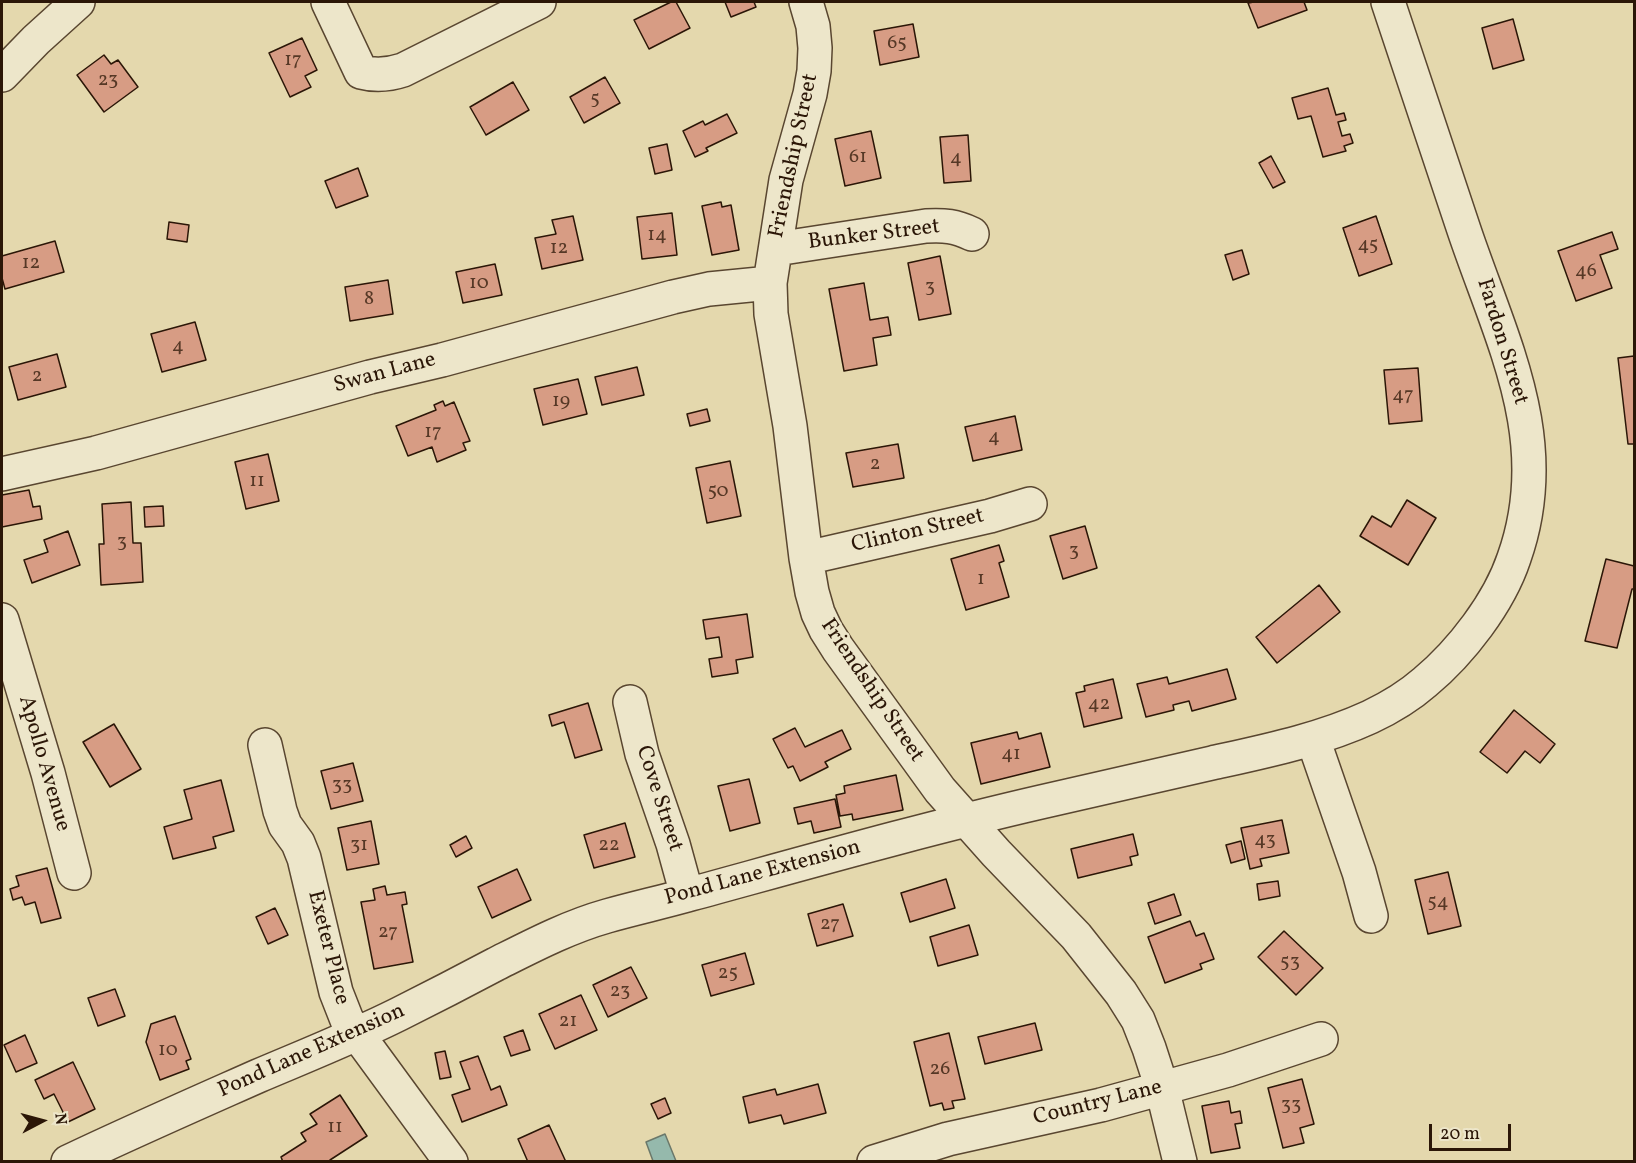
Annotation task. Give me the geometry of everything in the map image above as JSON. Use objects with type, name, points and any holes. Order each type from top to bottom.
[{"type":"street","points":[[2,75],[78,2]]},
{"type":"street","points":[[328,2],[361,72],[374,76],[389,75],[403,70],[487,14],[539,2]]},
{"type":"street","name":"Friendship Street","points":[[806,2],[813,26],[814,71],[810,94],[786,180],[770,284],[771,314],[790,426],[806,558],[818,613],[838,649],[918,760],[966,820],[1076,936],[1121,993],[1138,1020],[1149,1048],[1162,1088],[1180,1161]]},
{"type":"street","name":"Fardon Street","points":[[1313,739],[1372,716],[1400,700],[1426,681],[1454,654],[1496,596],[1514,560],[1528,491],[1529,453],[1515,374],[1463,228],[1388,2]]},
{"type":"street","name":"Bunker Street","points":[[776,249],[926,226],[957,227],[972,234]]},
{"type":"street","name":"Swan Lane","points":[[2,474],[96,453],[370,377],[709,288],[770,284]]},
{"type":"street","name":"Clinton Street","points":[[806,558],[990,516],[1030,504]]},
{"type":"street","name":"Apollo Avenue","points":[[2,620],[48,772],[74,873]]},
{"type":"street","name":"Cove Street","points":[[630,702],[642,754],[673,844],[687,896]]},
{"type":"street","points":[[1313,739],[1359,872],[1371,916]]},
{"type":"street","name":"Pond Lane Extension","points":[[68,1161],[356,1034],[574,927],[966,820],[1313,739]]},
{"type":"street","name":"Exeter Place","points":[[265,745],[282,818],[298,843],[310,881],[338,998],[347,1020],[451,1161]]},
{"type":"street","name":"Country Lane","points":[[894,1158],[948,1139],[1066,1114],[1228,1070],[1321,1039]]},
{"type":"water","points":[[665,1134],[676,1161],[653,1161],[646,1142]]},
{"type":"building","points":[[671,2],[676,2],[690,28],[649,49],[634,20]]},
{"type":"building","points":[[725,2],[754,2],[756,7],[731,17]]},
{"type":"building","points":[[1304,2],[1307,10],[1258,28],[1248,3]]},
{"type":"building","points":[[1513,19],[1524,60],[1493,69],[1482,28]]},
{"type":"building","points":[[913,24],[919,57],[880,65],[874,31]]},
{"type":"building","points":[[302,38],[317,70],[305,76],[311,87],[290,97],[269,53]]},
{"type":"building","points":[[104,55],[111,64],[118,60],[138,87],[104,112],[77,75]]},
{"type":"building","points":[[605,77],[620,103],[584,123],[570,97]]},
{"type":"building","points":[[513,82],[529,110],[486,135],[470,107]]},
{"type":"building","points":[[1328,88],[1336,115],[1344,113],[1346,120],[1338,122],[1342,136],[1350,134],[1353,143],[1344,146],[1346,151],[1323,157],[1311,116],[1298,119],[1292,98]]},
{"type":"building","points":[[727,114],[737,133],[706,148],[708,151],[695,157],[683,131],[703,121],[705,125]]},
{"type":"building","points":[[871,131],[881,178],[845,186],[835,139]]},
{"type":"building","points":[[968,135],[971,181],[944,183],[940,137]]},
{"type":"building","points":[[667,144],[672,170],[655,174],[649,148]]},
{"type":"building","points":[[1271,156],[1285,182],[1273,188],[1259,163]]},
{"type":"building","points":[[358,168],[368,196],[336,208],[325,181]]},
{"type":"building","points":[[721,202],[722,207],[731,205],[739,250],[712,255],[702,206]]},
{"type":"building","points":[[672,213],[677,255],[642,259],[637,217]]},
{"type":"building","points":[[573,216],[583,260],[542,269],[535,238],[556,234],[552,220]]},
{"type":"building","points":[[1376,216],[1392,264],[1359,276],[1343,228]]},
{"type":"building","points":[[169,222],[189,225],[187,242],[167,239]]},
{"type":"building","points":[[1612,232],[1618,249],[1600,255],[1612,288],[1576,301],[1558,251]]},
{"type":"building","points":[[55,241],[64,272],[5,289],[2,278],[2,256]]},
{"type":"building","points":[[1242,250],[1249,274],[1233,280],[1225,255]]},
{"type":"building","points":[[940,256],[951,314],[919,320],[908,263]]},
{"type":"building","points":[[495,264],[502,295],[463,303],[456,272]]},
{"type":"building","points":[[388,280],[393,314],[350,321],[345,287]]},
{"type":"building","points":[[864,283],[870,320],[888,317],[891,335],[873,338],[877,365],[844,371],[829,289]]},
{"type":"building","points":[[195,322],[206,360],[162,372],[151,334]]},
{"type":"building","points":[[57,354],[66,387],[18,400],[9,367]]},
{"type":"building","points":[[1634,356],[1634,444],[1628,444],[1618,358]]},
{"type":"building","points":[[637,367],[644,395],[602,405],[595,377]]},
{"type":"building","points":[[1418,368],[1422,421],[1389,424],[1384,370]]},
{"type":"building","points":[[578,379],[587,414],[543,425],[534,389]]},
{"type":"building","points":[[443,401],[445,406],[454,402],[470,441],[463,443],[466,450],[437,462],[432,447],[408,456],[396,426],[436,410],[434,405]]},
{"type":"building","points":[[707,409],[710,421],[690,426],[687,414]]},
{"type":"building","points":[[1015,416],[1022,450],[973,461],[965,427]]},
{"type":"building","points":[[898,444],[904,478],[853,487],[846,453]]},
{"type":"building","points":[[268,454],[279,501],[246,509],[235,462]]},
{"type":"building","points":[[730,461],[741,516],[707,523],[696,468]]},
{"type":"building","points":[[29,490],[33,507],[40,506],[42,519],[2,527],[2,495]]},
{"type":"building","points":[[1407,500],[1436,518],[1408,565],[1360,536],[1372,516],[1391,527]]},
{"type":"building","points":[[131,502],[133,543],[141,543],[143,582],[101,585],[99,544],[104,544],[102,504]]},
{"type":"building","points":[[163,506],[164,526],[145,527],[144,507]]},
{"type":"building","points":[[1085,526],[1097,568],[1063,579],[1050,536]]},
{"type":"building","points":[[68,531],[80,565],[32,583],[24,560],[48,552],[44,540]]},
{"type":"building","points":[[999,545],[1004,561],[999,563],[1009,597],[966,610],[951,559]]},
{"type":"building","points":[[1606,559],[1634,566],[1634,589],[1632,589],[1617,648],[1585,641]]},
{"type":"building","points":[[1319,585],[1340,612],[1277,663],[1256,637]]},
{"type":"building","points":[[747,614],[753,657],[736,660],[738,673],[712,677],[709,659],[722,657],[719,637],[706,639],[703,620]]},
{"type":"building","points":[[1227,669],[1236,699],[1192,711],[1189,701],[1173,705],[1174,710],[1146,717],[1137,684],[1167,677],[1169,684]]},
{"type":"building","points":[[1113,679],[1122,718],[1084,727],[1076,693],[1085,691],[1084,686]]},
{"type":"building","points":[[588,703],[602,750],[575,758],[564,722],[552,726],[549,715]]},
{"type":"building","points":[[1514,710],[1555,744],[1540,763],[1525,751],[1507,773],[1480,752]]},
{"type":"building","points":[[114,724],[141,769],[110,787],[83,742]]},
{"type":"building","points":[[795,728],[805,747],[842,730],[851,749],[825,762],[828,767],[800,781],[793,766],[788,768],[773,739]]},
{"type":"building","points":[[1017,732],[1019,739],[1041,733],[1050,767],[981,784],[971,743]]},
{"type":"building","points":[[353,763],[363,801],[331,809],[321,771]]},
{"type":"building","points":[[896,775],[903,810],[853,820],[852,814],[840,816],[836,795],[845,793],[844,786]]},
{"type":"building","points":[[749,779],[760,823],[730,831],[718,786]]},
{"type":"building","points":[[221,780],[234,831],[213,837],[216,848],[173,859],[164,827],[192,819],[184,790]]},
{"type":"building","points":[[835,799],[841,827],[814,833],[811,821],[798,824],[794,808]]},
{"type":"building","points":[[1282,820],[1289,853],[1260,859],[1262,866],[1250,869],[1241,828]]},
{"type":"building","points":[[371,821],[379,864],[347,870],[338,828]]},
{"type":"building","points":[[625,823],[635,857],[594,868],[584,835]]},
{"type":"building","points":[[1133,834],[1138,855],[1130,857],[1132,865],[1078,878],[1071,849]]},
{"type":"building","points":[[466,836],[472,848],[456,857],[450,845]]},
{"type":"building","points":[[1241,841],[1245,859],[1231,863],[1226,845]]},
{"type":"building","points":[[47,868],[61,918],[41,923],[35,902],[25,905],[22,897],[13,900],[10,889],[19,886],[16,876]]},
{"type":"building","points":[[517,869],[531,900],[492,918],[478,887]]},
{"type":"building","points":[[1448,872],[1461,926],[1428,934],[1415,880]]},
{"type":"building","points":[[946,879],[955,908],[910,922],[901,893]]},
{"type":"building","points":[[1278,881],[1280,896],[1259,900],[1257,884]]},
{"type":"building","points":[[385,886],[387,895],[405,892],[407,904],[402,905],[413,962],[374,969],[361,902],[375,900],[373,889]]},
{"type":"building","points":[[1174,894],[1181,915],[1155,924],[1148,903]]},
{"type":"building","points":[[843,904],[853,936],[817,946],[808,914]]},
{"type":"building","points":[[275,908],[288,935],[268,944],[256,917]]},
{"type":"building","points":[[1190,921],[1196,936],[1204,933],[1214,959],[1200,964],[1202,969],[1165,983],[1148,937]]},
{"type":"building","points":[[969,925],[978,955],[938,966],[930,937]]},
{"type":"building","points":[[1284,931],[1323,968],[1296,995],[1258,957]]},
{"type":"building","points":[[745,953],[754,984],[711,996],[702,965]]},
{"type":"building","points":[[631,967],[647,998],[608,1017],[593,985]]},
{"type":"building","points":[[115,989],[125,1016],[98,1026],[88,998]]},
{"type":"building","points":[[581,995],[597,1030],[555,1049],[539,1014]]},
{"type":"building","points":[[175,1016],[191,1059],[186,1061],[189,1069],[160,1080],[146,1042],[151,1024]]},
{"type":"building","points":[[1035,1023],[1042,1050],[985,1064],[978,1037]]},
{"type":"building","points":[[523,1030],[530,1050],[511,1056],[504,1037]]},
{"type":"building","points":[[949,1033],[965,1099],[952,1101],[954,1108],[944,1110],[942,1103],[930,1106],[914,1042]]},
{"type":"building","points":[[25,1035],[37,1063],[16,1072],[4,1045]]},
{"type":"building","points":[[445,1051],[451,1077],[440,1079],[435,1053]]},
{"type":"building","points":[[478,1056],[491,1090],[500,1086],[507,1105],[462,1122],[452,1095],[470,1089],[460,1062]]},
{"type":"building","points":[[73,1062],[95,1109],[68,1122],[54,1094],[44,1099],[35,1080]]},
{"type":"building","points":[[1302,1079],[1314,1124],[1300,1128],[1304,1143],[1283,1148],[1268,1088]]},
{"type":"building","points":[[818,1084],[826,1113],[784,1124],[781,1115],[749,1123],[743,1097],[775,1089],[777,1095]]},
{"type":"building","points":[[340,1095],[367,1136],[330,1160],[331,1162],[283,1162],[281,1157],[306,1141],[301,1133],[317,1124],[310,1114]]},
{"type":"building","points":[[665,1098],[671,1113],[658,1119],[651,1104]]},
{"type":"building","points":[[1229,1101],[1231,1113],[1240,1111],[1242,1123],[1235,1124],[1240,1148],[1211,1153],[1202,1106]]},
{"type":"building","points":[[549,1125],[566,1162],[528,1162],[518,1139]]}]
